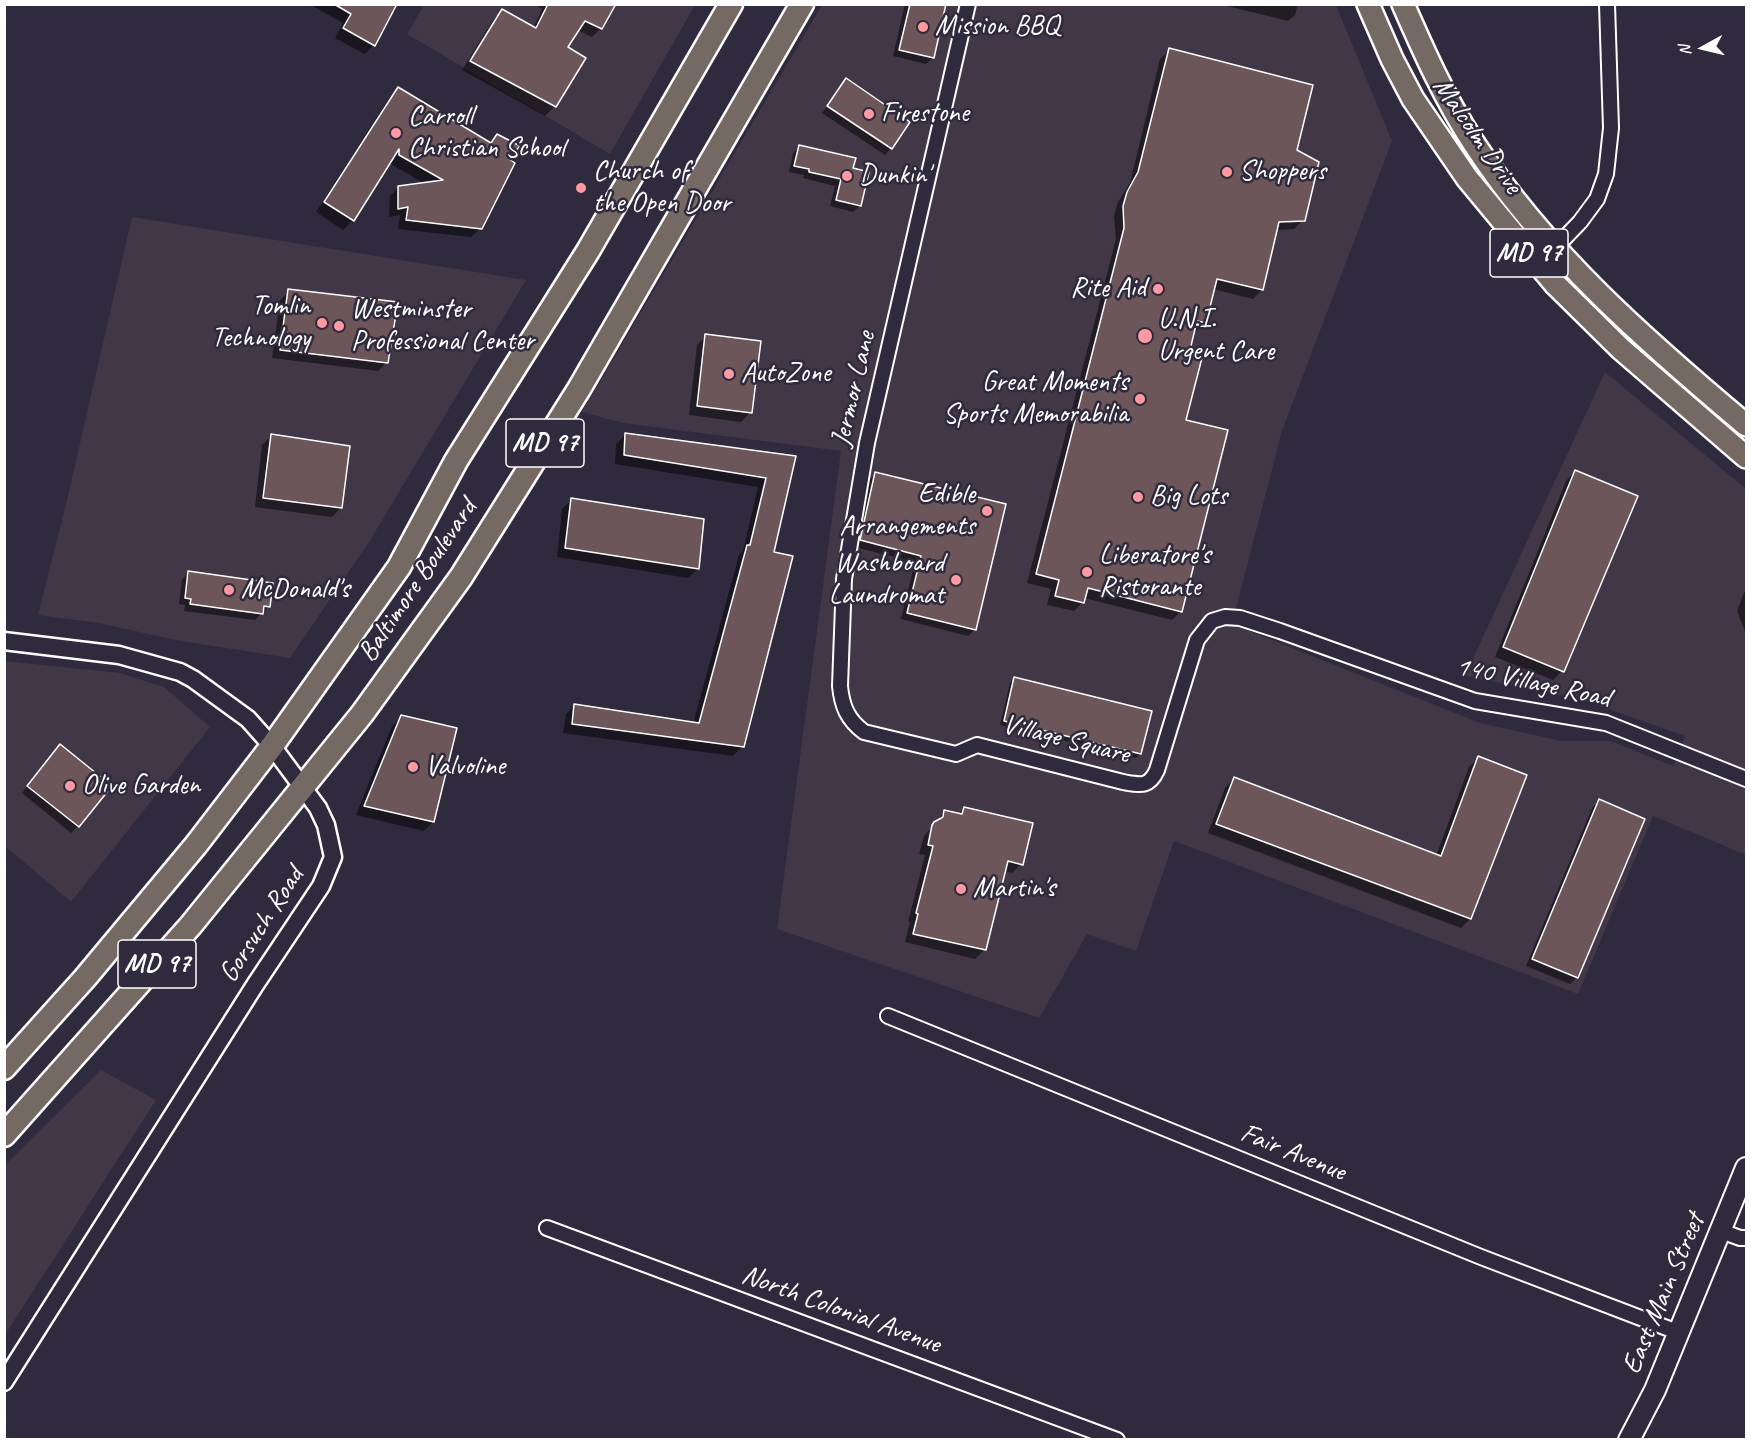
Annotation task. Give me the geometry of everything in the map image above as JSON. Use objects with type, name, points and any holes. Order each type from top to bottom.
[{"type":"highway","name":"Baltimore Boulevard","points":[[4,1068],[85,978],[188,854],[272,746],[399,567],[456,461],[588,251],[731,4]]},
{"type":"highway","name":"Baltimore Boulevard","points":[[4,1135],[191,925],[362,714],[461,577],[579,389],[802,4]]},
{"type":"main road","name":"Malcolm Drive","points":[[1368,4],[1392,59],[1413,99],[1467,178],[1523,247],[1556,284],[1621,349],[1746,456]]},
{"type":"main road","name":"Malcolm Drive","points":[[1403,4],[1446,96],[1473,143],[1526,213],[1590,285],[1746,425]]},
{"type":"main road","name":"East Main Street","points":[[1629,1440],[1655,1390],[1680,1332],[1746,1168]]},
{"type":"street","name":"Jermor Lane","points":[[913,744],[864,732],[854,725],[847,715],[841,699],[840,686],[844,579],[867,443],[968,4]]},
{"type":"street","points":[[1555,248],[1580,222],[1597,199],[1606,174],[1611,128],[1607,4]]},
{"type":"street","name":"Village Square","points":[[913,744],[956,754],[977,744],[1123,782],[1140,785],[1147,783],[1153,779],[1157,770],[1197,640],[1212,621],[1225,616],[1240,618]]},
{"type":"street","name":"140 Village Road","points":[[1240,618],[1475,701],[1606,723],[1746,779]]},
{"type":"street","name":"Gorsuch Road","points":[[4,641],[119,655],[180,672],[194,679],[248,719],[272,746],[318,808],[329,833],[333,857],[328,872],[4,1382]]},
{"type":"street","name":"Fair Avenue","points":[[888,1016],[1415,1231],[1680,1332]]},
{"type":"street","name":"North Colonial Avenue","points":[[547,1228],[1117,1440]]},
{"type":"street","points":[[1721,1231],[1746,1238]]},
{"type":"shaded area","points":[[424,5],[695,5],[610,154],[407,34]]},
{"type":"shaded area","points":[[822,5],[1336,5],[1392,141],[1282,431],[1232,624],[1480,723],[1562,741],[1611,741],[1673,766],[1685,736],[1580,699],[1465,676],[1605,372],[1746,489],[1746,855],[1653,816],[1578,994],[1174,841],[1136,951],[1087,934],[1039,1018],[777,929],[841,451],[623,423],[582,412]]},
{"type":"shaded area","points":[[132,217],[526,280],[369,542],[290,658],[175,640],[99,623],[38,615]]},
{"type":"shaded area","points":[[5,661],[120,673],[164,687],[210,727],[71,902],[5,846]]},
{"type":"shaded area","points":[[101,1070],[156,1100],[5,1335],[5,1165]]},
{"type":"building","points":[[334,4],[397,4],[375,46],[343,28],[351,14]]},
{"type":"building","points":[[548,4],[616,4],[602,29],[585,21],[568,47],[586,58],[556,107],[470,61],[502,9],[536,28]]},
{"type":"building","name":"Mission BBQ","points":[[910,4],[946,4],[934,58],[899,50]]},
{"type":"building","points":[[1169,48],[1313,85],[1297,150],[1319,162],[1305,221],[1279,222],[1263,290],[1217,279],[1206,323],[1197,321],[1190,350],[1203,354],[1186,420],[1228,430],[1182,612],[1088,588],[1084,603],[1055,596],[1059,580],[1036,574],[1124,228],[1123,206],[1127,192],[1138,172]]},
{"type":"building","name":"Firestone","points":[[846,78],[910,122],[892,149],[827,106]]},
{"type":"building","points":[[398,87],[491,143],[497,134],[520,146],[509,159],[515,163],[482,229],[406,220],[408,207],[398,209],[398,186],[443,180],[399,155],[399,149],[354,221],[324,202]]},
{"type":"building","name":"Dunkin'","points":[[799,145],[856,158],[853,168],[869,172],[861,206],[836,200],[841,179],[794,166]]},
{"type":"building","name":"Westminster Professional Center","points":[[288,289],[398,302],[388,363],[280,350]]},
{"type":"building","name":"AutoZone","points":[[705,334],[761,341],[752,413],[697,406]]},
{"type":"building","points":[[625,433],[796,456],[774,552],[793,556],[744,747],[572,724],[574,704],[699,723],[747,545],[750,545],[766,478],[624,455]]},
{"type":"building","points":[[271,434],[350,446],[342,508],[263,498]]},
{"type":"building","points":[[1575,470],[1638,496],[1564,672],[1503,647]]},
{"type":"building","points":[[875,472],[1006,504],[976,630],[907,613],[921,556],[860,540]]},
{"type":"building","points":[[571,498],[704,519],[699,569],[565,548]]},
{"type":"building","name":"McDonald's","points":[[188,571],[273,583],[270,607],[264,606],[263,614],[190,604],[191,599],[185,598]]},
{"type":"building","points":[[1014,677],[1152,711],[1141,754],[1004,721]]},
{"type":"building","name":"Valvoline","points":[[401,715],[457,728],[434,822],[364,806]]},
{"type":"building","name":"Olive Garden","points":[[60,744],[112,786],[79,827],[27,786]]},
{"type":"building","points":[[1478,756],[1527,775],[1471,919],[1216,824],[1234,777],[1441,856]]},
{"type":"building","points":[[1599,799],[1645,819],[1578,978],[1532,959]]},
{"type":"building","name":"Martin's","points":[[964,807],[1033,823],[1023,865],[1008,861],[986,950],[913,934],[933,846],[928,845],[932,825],[943,817],[944,810],[962,814]]},
{"type":"place","name":"Mission BBQ","points":[[923,27]]},
{"type":"place","name":"Firestone","points":[[869,114]]},
{"type":"place","name":"Carroll Christian School","points":[[396,133]]},
{"type":"place","name":"Shoppers","points":[[1227,172]]},
{"type":"place","name":"Dunkin'","points":[[847,176]]},
{"type":"place","name":"Church of the Open Door","points":[[581,188]]},
{"type":"place","name":"Rite Aid","points":[[1158,289]]},
{"type":"place","name":"Tomlin Technology","points":[[322,323]]},
{"type":"place","name":"Westminster Professional Center","points":[[339,326]]},
{"type":"place","name":"U.N.I. Urgent Care","points":[[1145,336]]},
{"type":"place","name":"AutoZone","points":[[729,374]]},
{"type":"place","name":"Great Moments Sports Memorabilia","points":[[1140,399]]},
{"type":"place","name":"Big Lots","points":[[1138,497]]},
{"type":"place","name":"Edible Arrangements","points":[[987,511]]},
{"type":"place","name":"Liberatore's Ristorante","points":[[1087,572]]},
{"type":"place","name":"Washboard Laundromat","points":[[956,580]]},
{"type":"place","name":"McDonald's","points":[[229,590]]},
{"type":"place","name":"Valvoline","points":[[413,767]]},
{"type":"place","name":"Olive Garden","points":[[70,786]]},
{"type":"place","name":"Martin's","points":[[961,889]]}]
